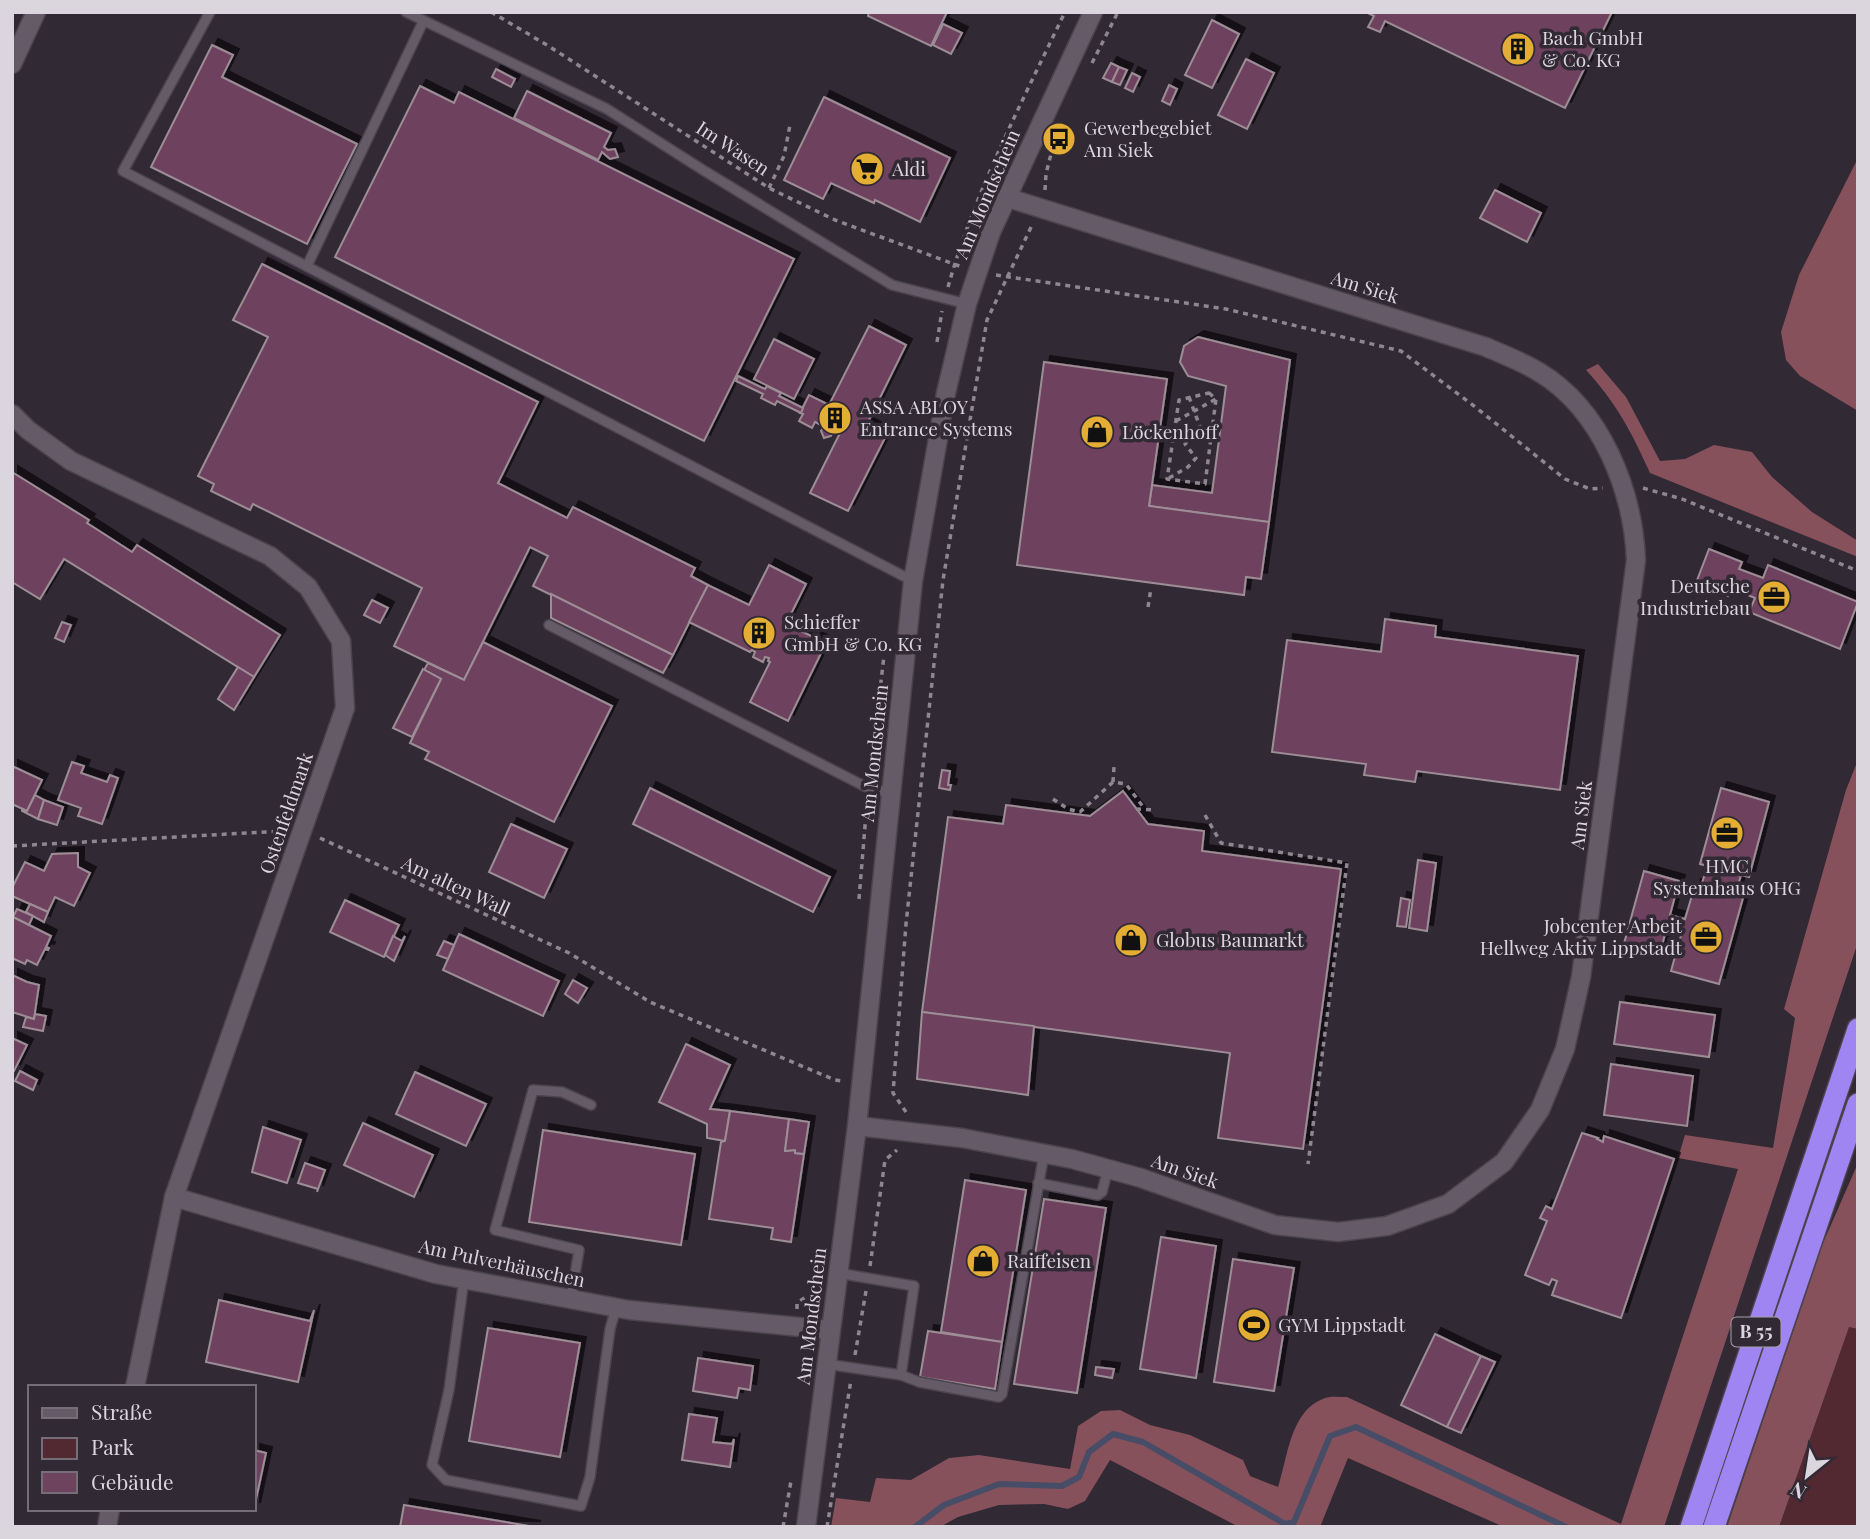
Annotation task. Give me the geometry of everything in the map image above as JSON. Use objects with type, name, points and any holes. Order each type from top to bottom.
[{"type":"highway","name":"B 55","points":[[1691,1527],[1858,1029]]},
{"type":"highway","name":"B 55","points":[[1714,1527],[1858,1104]]},
{"type":"street","points":[[12,64],[36,12]]},
{"type":"street","name":"Am Mondschein","points":[[806,1527],[862,1083],[912,581],[946,393],[976,272],[1005,197],[1094,12]]},
{"type":"street","name":"Am Siek","points":[[857,1126],[962,1138],[1108,1169],[1275,1225],[1338,1232],[1387,1226],[1448,1203],[1504,1162],[1540,1110],[1565,1049],[1581,977],[1636,560],[1634,529],[1624,487],[1603,439],[1570,399],[1541,373],[1486,347],[1005,197]]},
{"type":"street","name":"Ostenfeldmark","points":[[12,414],[28,430],[71,461],[270,556],[307,587],[341,641],[345,708],[174,1197],[135,1385]]},
{"type":"street","name":"Am Pulverhäuschen","points":[[174,1197],[436,1274],[616,1308],[830,1330]]},
{"type":"lane","points":[[209,12],[123,171],[912,581]]},
{"type":"lane","points":[[406,12],[607,109],[892,285],[967,304]]},
{"type":"lane","points":[[307,266],[424,22]]},
{"type":"lane","points":[[549,625],[868,788],[891,793]]},
{"type":"lane","points":[[571,1299],[579,1250],[495,1230],[533,1090],[562,1092],[591,1105]]},
{"type":"lane","points":[[826,1364],[901,1375],[919,1382],[999,1397],[1002,1394],[1044,1154]]},
{"type":"lane","points":[[1038,1183],[1098,1195],[1102,1192],[1108,1169]]},
{"type":"lane","points":[[838,1273],[914,1286],[901,1375]]},
{"type":"lane","points":[[464,1279],[449,1390],[432,1465],[446,1480],[582,1506],[590,1477],[610,1329],[616,1308]]},
{"type":"path","name":"Im Wasen","points":[[491,12],[548,45],[769,188],[835,220],[976,272],[1226,309],[1401,351],[1565,479],[1590,489],[1650,489],[1682,499],[1858,571]]},
{"type":"path","points":[[1087,74],[1118,12]]},
{"type":"path","points":[[769,188],[784,156],[790,125]]},
{"type":"path","points":[[828,1527],[869,1278],[885,1160],[904,1144],[906,1131],[908,1114],[893,1093],[906,924],[943,580],[987,320],[1040,208],[1056,136]]},
{"type":"path","points":[[1167,479],[1179,400],[1209,393],[1216,400]]},
{"type":"path","points":[[1189,397],[1203,435]]},
{"type":"path","points":[[1176,421],[1216,400]]},
{"type":"path","points":[[1167,479],[1205,484],[1216,400]]},
{"type":"path","points":[[1167,479],[1188,467],[1196,458],[1185,444],[1188,440],[1211,433]]},
{"type":"path","points":[[1148,607],[1151,588]]},
{"type":"path","points":[[1053,799],[1068,809],[1080,812],[1113,782],[1114,767]]},
{"type":"path","points":[[1113,782],[1126,784],[1144,808]]},
{"type":"path","points":[[1136,809],[1154,810]]},
{"type":"path","points":[[1205,815],[1221,842],[1347,863],[1308,1164]]},
{"type":"path","name":"Am alten Wall","points":[[12,846],[302,830],[569,953],[650,1002],[835,1080],[862,1083]]},
{"type":"green space","points":[[1849,1327],[1858,1329],[1858,1527],[1779,1527]]},
{"type":"shaded area","points":[[1858,158],[1858,411],[1800,376],[1786,360],[1781,332],[1799,275]]},
{"type":"shaded area","points":[[1598,364],[1626,397],[1660,461],[1685,459],[1714,445],[1752,452],[1772,477],[1812,512],[1858,541],[1858,557],[1650,473],[1623,418],[1586,370]]},
{"type":"shaded area","points":[[1858,760],[1858,942],[1664,1527],[1504,1527],[1348,1458],[1320,1527],[1239,1527],[1110,1460],[1085,1501],[1068,1509],[1044,1504],[999,1505],[958,1517],[940,1527],[831,1527],[836,1498],[870,1502],[876,1478],[911,1480],[949,1458],[979,1455],[1070,1469],[1078,1426],[1101,1411],[1120,1410],[1150,1425],[1190,1435],[1243,1460],[1250,1476],[1278,1487],[1292,1436],[1304,1413],[1325,1398],[1336,1397],[1347,1397],[1621,1524],[1738,1169],[1678,1158],[1685,1135],[1773,1148],[1795,1018],[1784,1009],[1846,790]]},
{"type":"shaded area","points":[[1858,1163],[1858,1329],[1849,1327],[1779,1527],[1727,1527],[1823,1243]]},
{"type":"building","points":[[869,12],[947,12],[931,46],[868,16]]},
{"type":"building","name":"Bach GmbH & Co. KG","points":[[1366,12],[1612,12],[1565,108],[1385,21],[1380,32],[1368,27],[1374,16]]},
{"type":"building","points":[[1212,20],[1239,34],[1212,88],[1185,75]]},
{"type":"building","points":[[943,24],[962,33],[951,54],[933,45]]},
{"type":"building","points":[[212,45],[233,55],[222,77],[357,144],[307,244],[151,167]]},
{"type":"building","points":[[1246,59],[1274,73],[1247,129],[1218,115]]},
{"type":"building","points":[[1111,63],[1119,67],[1112,82],[1103,78]]},
{"type":"building","points":[[1119,67],[1127,70],[1120,85],[1112,82]]},
{"type":"building","points":[[496,69],[515,79],[511,87],[492,77]]},
{"type":"building","points":[[1132,73],[1140,77],[1133,92],[1125,88]]},
{"type":"building","points":[[1169,85],[1177,89],[1170,105],[1162,101]]},
{"type":"building","points":[[420,86],[454,103],[459,92],[794,259],[704,441],[335,257]]},
{"type":"building","points":[[527,91],[611,133],[604,147],[608,150],[615,149],[618,157],[610,159],[602,152],[598,160],[514,118]]},
{"type":"building","name":"Aldi","points":[[824,97],[950,158],[920,222],[831,183],[823,199],[784,180]]},
{"type":"building","points":[[1495,190],[1541,213],[1527,242],[1480,218]]},
{"type":"building","points":[[262,264],[538,402],[498,483],[567,518],[573,507],[695,568],[691,576],[708,585],[673,655],[533,586],[548,556],[530,547],[464,680],[394,646],[422,588],[253,504],[250,510],[211,491],[214,484],[198,476],[268,337],[233,320]]},
{"type":"building","name":"ASSA ABLOY Entrance Systems","points":[[869,326],[906,345],[867,424],[887,434],[848,511],[810,493],[840,433],[834,430],[831,436],[824,438],[821,431],[824,427],[815,422],[812,428],[799,421],[809,395],[829,405]]},
{"type":"building","points":[[1198,337],[1290,360],[1269,522],[1149,506],[1152,485],[1212,493],[1226,386],[1188,376],[1180,362],[1184,346]]},
{"type":"building","points":[[774,339],[814,359],[794,399],[754,379]]},
{"type":"building","name":"Löckenhoff","points":[[1044,362],[1167,379],[1149,506],[1269,522],[1261,579],[1246,577],[1244,595],[1017,565]]},
{"type":"building","points":[[738,376],[765,389],[767,386],[781,393],[779,396],[803,408],[801,413],[777,401],[775,405],[761,398],[763,394],[736,381]]},
{"type":"building","points":[[12,472],[89,520],[87,523],[132,552],[137,545],[280,635],[254,677],[64,559],[40,599],[12,582]]},
{"type":"building","points":[[1709,549],[1742,562],[1739,569],[1763,578],[1768,565],[1858,602],[1840,649],[1749,612],[1755,598],[1731,588],[1728,596],[1696,583]]},
{"type":"building","name":"Schieffer GmbH & Co. KG","points":[[769,565],[806,584],[786,624],[826,643],[788,721],[750,702],[770,662],[769,658],[765,657],[763,662],[753,657],[755,652],[752,650],[750,652],[689,622],[708,585],[749,605]]},
{"type":"building","points":[[551,594],[673,655],[663,673],[551,618]]},
{"type":"building","points":[[372,600],[388,608],[380,623],[364,615]]},
{"type":"building","points":[[1385,619],[1436,626],[1435,637],[1578,656],[1560,790],[1417,771],[1415,782],[1364,775],[1366,764],[1272,752],[1287,640],[1381,652]]},
{"type":"building","points":[[62,622],[71,625],[64,642],[55,638]]},
{"type":"building","points":[[483,642],[612,706],[554,822],[425,759],[429,752],[410,743],[441,679],[424,670],[428,663],[464,680]]},
{"type":"building","points":[[238,667],[254,677],[234,710],[218,699]]},
{"type":"building","points":[[423,669],[441,679],[412,737],[393,728]]},
{"type":"building","points":[[72,762],[84,766],[81,773],[107,782],[110,775],[118,778],[102,824],[78,816],[81,808],[58,800]]},
{"type":"building","points":[[12,766],[42,780],[27,811],[12,804]]},
{"type":"building","points":[[942,770],[950,771],[950,790],[939,788]]},
{"type":"building","points":[[650,788],[830,877],[813,912],[633,824]]},
{"type":"building","points":[[1721,788],[1769,802],[1749,877],[1741,875],[1735,896],[1701,887],[1707,866],[1700,864]]},
{"type":"building","name":"Globus Baumarkt","points":[[1123,791],[1148,824],[1204,831],[1202,851],[1341,869],[1303,1149],[1218,1138],[1230,1053],[922,1012],[948,817],[1003,824],[1006,805],[1090,816]]},
{"type":"building","points":[[35,795],[44,800],[38,819],[22,811],[27,811]]},
{"type":"building","points":[[44,800],[63,807],[57,825],[38,819]]},
{"type":"building","points":[[511,824],[567,849],[544,898],[489,872]]},
{"type":"building","points":[[78,853],[78,867],[90,873],[74,906],[55,897],[48,912],[12,896],[12,888],[25,862],[44,871],[52,854]]},
{"type":"building","points":[[1418,860],[1436,863],[1427,931],[1409,928]]},
{"type":"building","name":"Jobcenter Arbeit Hellweg Aktiv Lippstadt","points":[[1644,871],[1679,881],[1670,915],[1685,919],[1695,885],[1743,898],[1719,984],[1671,971],[1683,928],[1668,923],[1659,957],[1623,947]]},
{"type":"building","points":[[1401,898],[1410,900],[1406,927],[1397,926]]},
{"type":"building","points":[[345,900],[399,925],[384,957],[330,932]]},
{"type":"building","points":[[30,904],[48,912],[44,922],[26,912]]},
{"type":"building","points":[[17,909],[33,916],[29,925],[13,917]]},
{"type":"building","points":[[13,917],[51,936],[46,947],[49,948],[45,949],[37,965],[27,960],[25,964],[12,958]]},
{"type":"building","points":[[459,934],[559,981],[543,1016],[443,970]]},
{"type":"building","points":[[393,936],[402,941],[405,936],[394,961],[385,955]]},
{"type":"building","points":[[444,941],[454,945],[448,959],[437,955]]},
{"type":"building","points":[[12,975],[39,985],[34,1019],[12,1012]]},
{"type":"building","points":[[573,980],[587,988],[578,1003],[565,994]]},
{"type":"building","points":[[1620,1002],[1715,1015],[1709,1057],[1614,1044]]},
{"type":"building","points":[[922,1012],[1034,1026],[1028,1095],[917,1079]]},
{"type":"building","points":[[35,1014],[46,1016],[43,1031],[23,1027],[26,1017],[34,1019]]},
{"type":"building","points":[[12,1038],[27,1045],[14,1071],[12,1070]]},
{"type":"building","points":[[686,1044],[730,1065],[710,1109],[730,1111],[725,1141],[707,1138],[707,1124],[659,1102]]},
{"type":"building","points":[[1611,1064],[1693,1076],[1687,1126],[1604,1115]]},
{"type":"building","points":[[20,1071],[37,1080],[33,1090],[15,1081]]},
{"type":"building","points":[[415,1072],[486,1104],[466,1146],[396,1114]]},
{"type":"building","points":[[730,1111],[789,1119],[785,1151],[795,1150],[795,1153],[804,1154],[791,1242],[771,1239],[773,1228],[709,1219],[721,1142],[725,1141]]},
{"type":"building","points":[[789,1119],[809,1122],[804,1154],[795,1153],[795,1150],[785,1151]]},
{"type":"building","points":[[363,1123],[433,1155],[414,1197],[344,1165]]},
{"type":"building","points":[[263,1127],[301,1140],[287,1183],[252,1172]]},
{"type":"building","points":[[543,1130],[695,1154],[681,1245],[529,1222]]},
{"type":"building","points":[[1582,1133],[1603,1142],[1604,1136],[1674,1159],[1621,1318],[1552,1295],[1557,1281],[1552,1279],[1549,1285],[1525,1275],[1547,1221],[1540,1218],[1546,1206],[1552,1209]]},
{"type":"building","points":[[305,1163],[325,1170],[317,1192],[318,1189],[298,1183]]},
{"type":"building","name":"Raiffeisen","points":[[965,1180],[1026,1190],[1002,1342],[941,1332]]},
{"type":"building","points":[[1044,1199],[1106,1208],[1077,1393],[1014,1384]]},
{"type":"building","points":[[1161,1237],[1216,1246],[1196,1378],[1140,1369]]},
{"type":"building","name":"GYM Lippstadt","points":[[1233,1259],[1294,1268],[1274,1391],[1214,1382]]},
{"type":"building","points":[[219,1300],[310,1321],[314,1310],[298,1382],[206,1362]]},
{"type":"building","points":[[488,1328],[580,1343],[560,1457],[469,1441]]},
{"type":"building","points":[[928,1331],[1002,1342],[995,1389],[920,1377]]},
{"type":"building","points":[[1435,1334],[1481,1356],[1447,1427],[1401,1405]]},
{"type":"building","points":[[1481,1356],[1495,1362],[1461,1433],[1447,1427]]},
{"type":"building","points":[[698,1358],[753,1366],[750,1390],[739,1388],[737,1398],[693,1391]]},
{"type":"building","points":[[1096,1367],[1114,1369],[1112,1378],[1095,1375]]},
{"type":"building","points":[[689,1414],[717,1418],[713,1442],[732,1444],[734,1439],[730,1467],[682,1460]]},
{"type":"building","points":[[256,1450],[266,1453],[256,1500]]},
{"type":"building","points":[[404,1505],[535,1527],[400,1527]]},
{"type":"waterway","points":[[915,1527],[944,1505],[999,1484],[1062,1486],[1079,1477],[1089,1452],[1113,1434],[1143,1442],[1285,1524],[1294,1522],[1330,1436],[1356,1427],[1566,1527]]},
{"type":"place","name":"Bach GmbH & Co. KG","points":[[1518,49]]},
{"type":"place","name":"Gewerbegebiet Am Siek","points":[[1059,139]]},
{"type":"place","name":"Aldi","points":[[867,169]]},
{"type":"place","name":"ASSA ABLOY Entrance Systems","points":[[835,418]]},
{"type":"place","name":"Löckenhoff","points":[[1097,432]]},
{"type":"place","name":"Deutsche Industriebau","points":[[1774,597]]},
{"type":"place","name":"Schieffer GmbH & Co. KG","points":[[759,633]]},
{"type":"place","name":"HMC Systemhaus OHG","points":[[1727,833]]},
{"type":"place","name":"Jobcenter Arbeit Hellweg Aktiv Lippstadt","points":[[1706,937]]},
{"type":"place","name":"Globus Baumarkt","points":[[1131,940]]},
{"type":"place","name":"Raiffeisen","points":[[983,1261]]},
{"type":"place","name":"GYM Lippstadt","points":[[1254,1325]]}]
